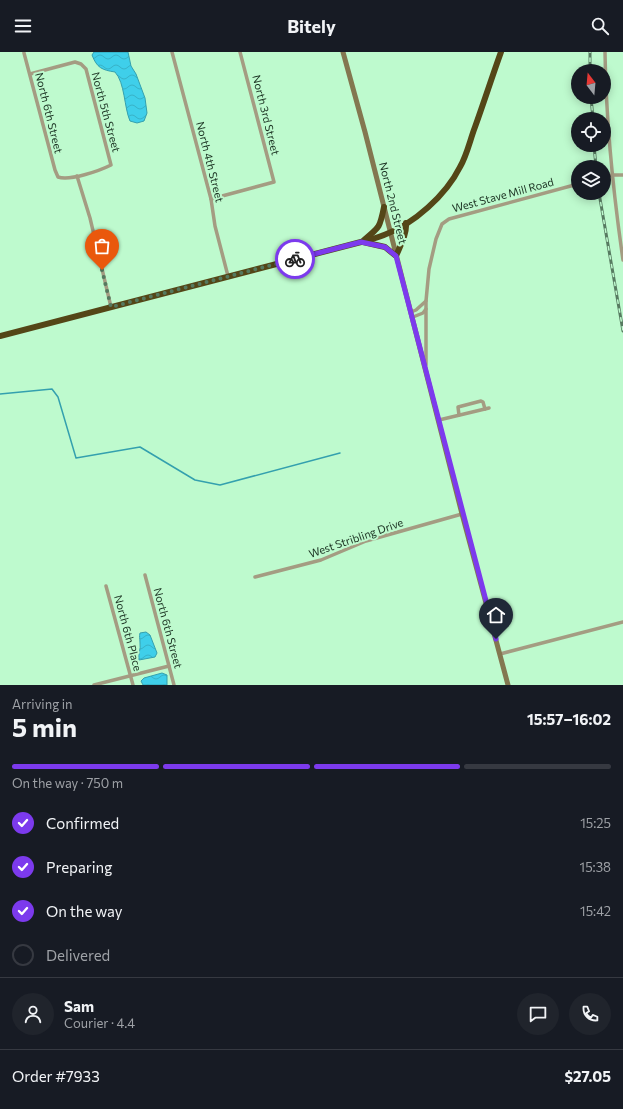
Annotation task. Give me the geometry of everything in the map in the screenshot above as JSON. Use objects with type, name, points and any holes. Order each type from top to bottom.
[{"type":"highway","points":[[0,336],[361,242],[390,232],[406,223],[440,196],[461,166],[501,52]]},
{"type":"highway","points":[[361,242],[377,230],[381,222],[384,207]]},
{"type":"highway","points":[[361,242],[385,247],[396,256],[401,241],[407,232],[406,223]]},
{"type":"main road","name":"North 2nd Street","points":[[343,52],[426,366],[462,514],[508,685]]},
{"type":"street","name":"North 4th Street","points":[[172,52],[211,199],[214,226],[228,276]]},
{"type":"street","name":"North 3rd Street","points":[[211,199],[274,182],[240,52]]},
{"type":"street","points":[[605,52],[612,175],[623,260]]},
{"type":"street","name":"North 6th Street","points":[[24,53],[55,170],[58,176],[63,179],[77,176]]},
{"type":"street","name":"North 5th Street","points":[[30,74],[75,62],[81,64],[86,69],[111,165],[102,170],[77,176]]},
{"type":"street","points":[[612,175],[623,175]]},
{"type":"street","points":[[77,176],[90,218],[111,307]]},
{"type":"street","name":"West Stave Mill Road","points":[[426,366],[426,301],[429,268],[436,239],[442,224],[449,219],[571,186]]},
{"type":"street","points":[[412,315],[426,301]]},
{"type":"street","points":[[412,315],[423,313],[426,310]]},
{"type":"street","points":[[439,420],[459,415],[487,408],[481,401],[458,407],[459,415]]},
{"type":"street","name":"West Stribling Drive","points":[[256,577],[321,560],[366,541],[462,514]]},
{"type":"street","name":"North 6th Street","points":[[145,575],[174,685]]},
{"type":"street","name":"North 6th Place","points":[[106,586],[133,685]]},
{"type":"street","points":[[500,654],[623,622]]},
{"type":"street","points":[[94,685],[169,666]]},
{"type":"water","points":[[94,52],[128,52],[131,66],[136,74],[145,98],[147,113],[144,121],[137,123],[130,121],[121,82],[115,72],[100,68],[98,66],[92,55]]},
{"type":"water","points":[[146,632],[150,635],[157,653],[155,657],[139,660],[140,633]]},
{"type":"water","points":[[162,673],[167,675],[167,685],[143,685],[141,681],[144,678]]},
{"type":"waterway","points":[[0,394],[52,389],[58,397],[76,458],[140,447],[195,480],[220,485],[340,453]]},
{"type":"railway","points":[[590,52],[590,64]]},
{"type":"railway","points":[[592,104],[592,112]]},
{"type":"railway","points":[[595,152],[595,160]]},
{"type":"railway","points":[[600,200],[623,331]]},
{"type":"way so far","points":[[102,270],[111,307],[295,259]]},
{"type":"route","points":[[295,259],[361,242],[385,247],[396,256],[426,366],[462,514],[496,639]]}]
